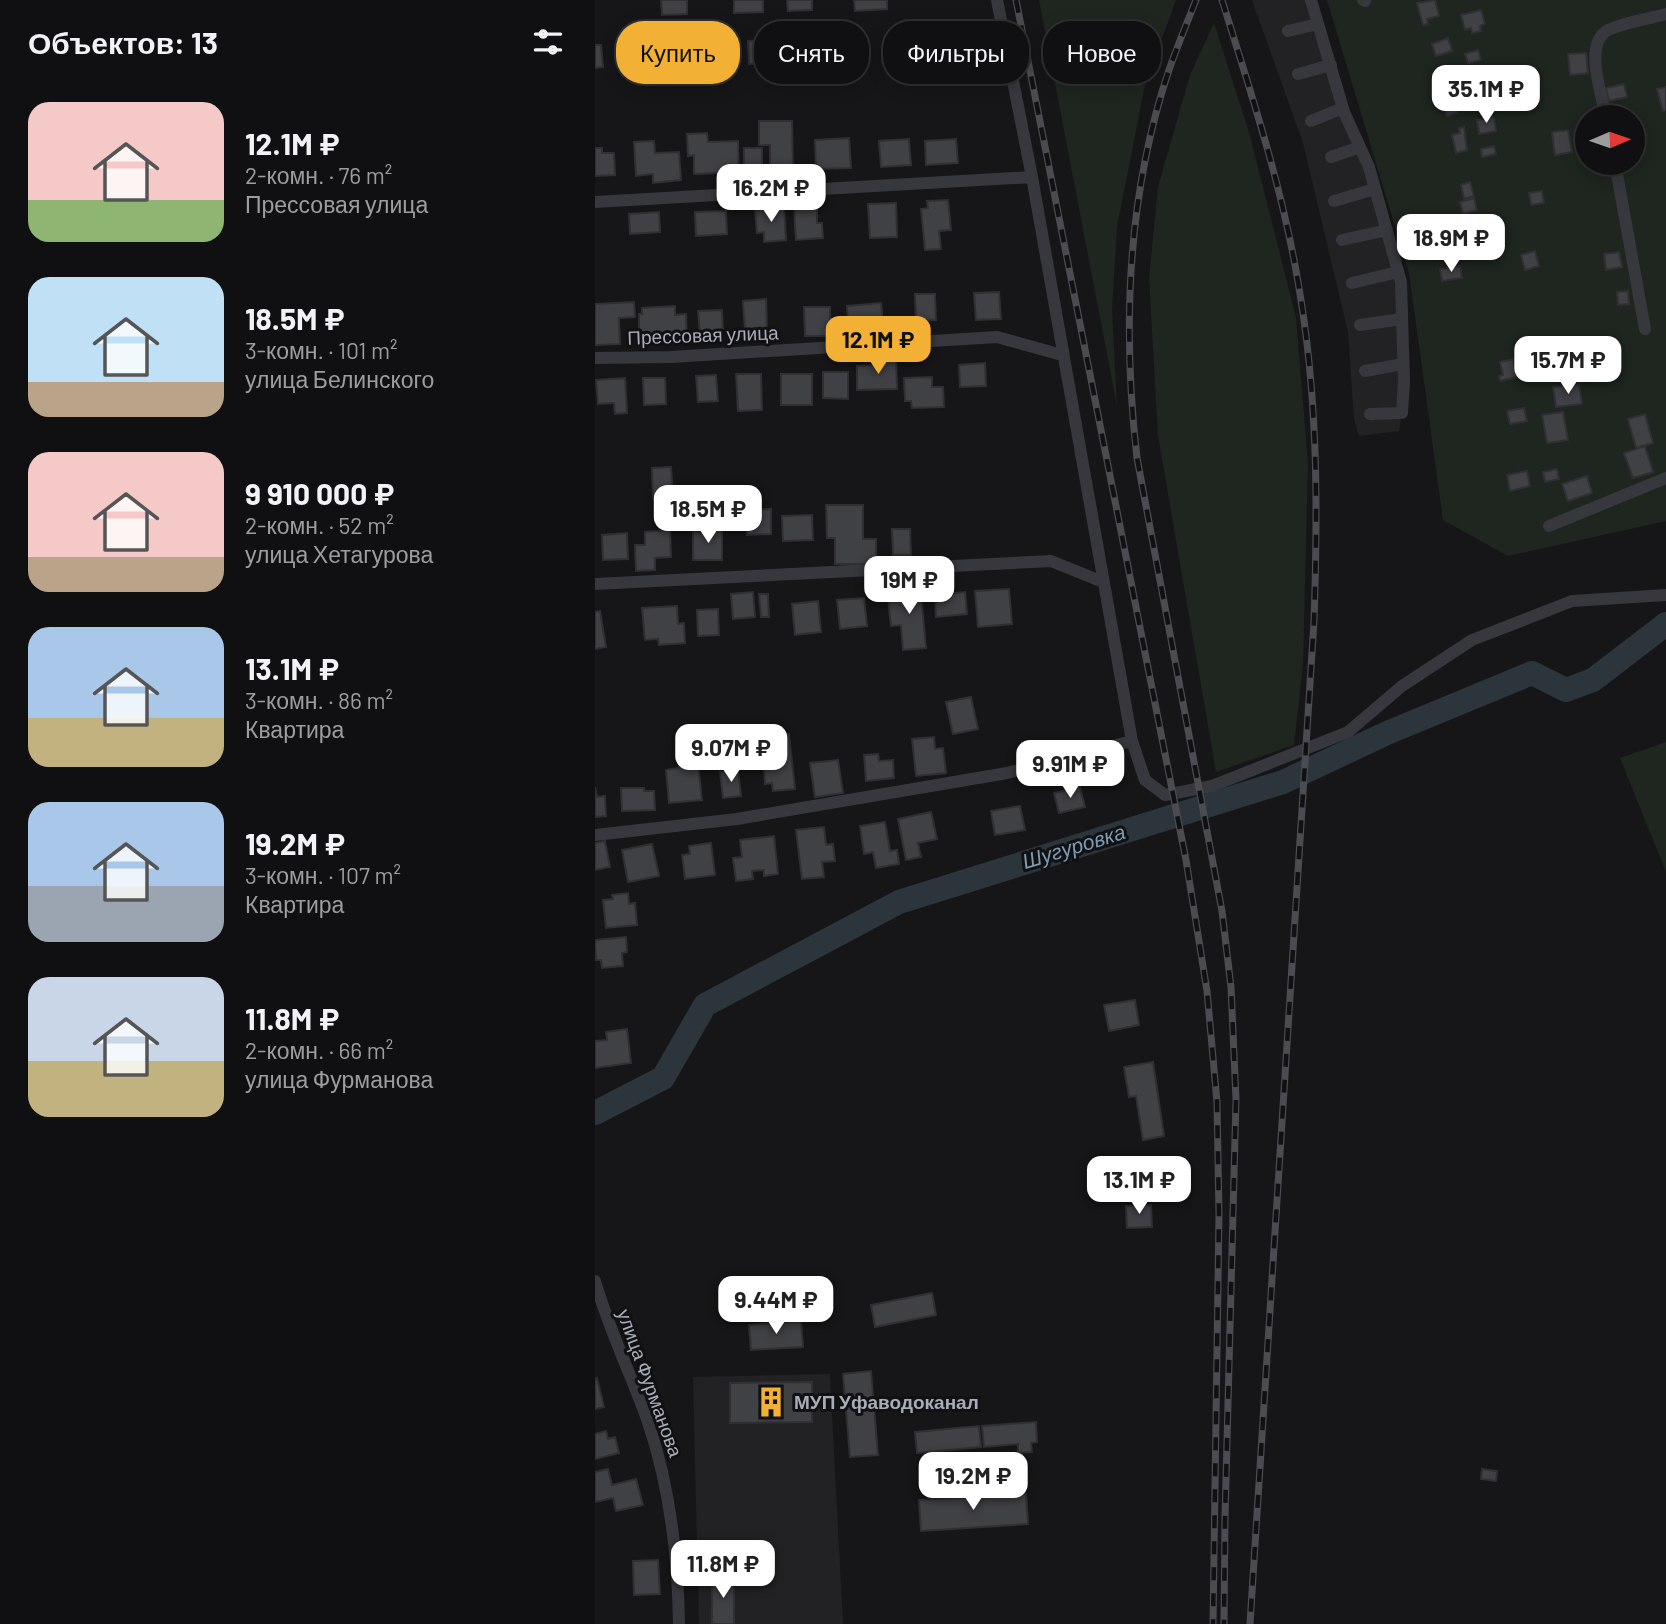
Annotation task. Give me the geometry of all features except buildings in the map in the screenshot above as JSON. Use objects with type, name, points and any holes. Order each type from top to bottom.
[{"type":"street","points":[[997,0],[1032,177],[1132,741],[1145,780],[1165,795],[1212,786],[1348,732],[1402,686],[1472,639],[1573,601],[1666,595]]},
{"type":"street","points":[[1311,0],[1343,108],[1375,189],[1398,271],[1402,319],[1402,412],[1370,414]]},
{"type":"street","points":[[1604,105],[1594,57],[1597,39],[1607,31],[1666,14]]},
{"type":"street","points":[[1288,31],[1318,24]]},
{"type":"street","points":[[1298,74],[1331,65]]},
{"type":"street","points":[[1311,121],[1343,108]]},
{"type":"street","points":[[1331,158],[1360,147]]},
{"type":"street","points":[[1617,175],[1645,329]]},
{"type":"street","points":[[595,202],[1032,177]]},
{"type":"street","points":[[1334,201],[1375,189]]},
{"type":"street","points":[[1342,240],[1387,230]]},
{"type":"street","points":[[1352,283],[1398,271]]},
{"type":"street","points":[[1360,325],[1402,319]]},
{"type":"street","name":"Прессовая улица","points":[[595,358],[671,358],[997,337],[1062,355]]},
{"type":"street","points":[[1365,371],[1403,364]]},
{"type":"street","points":[[1549,526],[1666,478]]},
{"type":"street","points":[[595,584],[1051,561],[1103,582]]},
{"type":"street","points":[[595,835],[737,819],[1007,773],[1132,741]]},
{"type":"street","name":"улица Фурманова","points":[[595,1281],[605,1316],[648,1423],[664,1483],[676,1546],[679,1624]]},
{"type":"shaded area","points":[[1039,0],[1176,0],[1161,41],[1161,21],[1043,21]]},
{"type":"shaded area","points":[[1252,0],[1315,0],[1350,131],[1394,243],[1402,413],[1399,431],[1359,436],[1354,420],[1348,332],[1303,143]]},
{"type":"shaded area","points":[[1327,0],[1666,0],[1666,521],[1508,556],[1443,520],[1409,273]]},
{"type":"shaded area","points":[[1214,23],[1249,132],[1296,318],[1308,463],[1303,665],[1294,745],[1216,772],[1158,436],[1149,278],[1158,187],[1190,75]]},
{"type":"shaded area","points":[[1055,84],[1145,84],[1117,227],[1112,310],[1117,406]]},
{"type":"shaded area","points":[[1666,742],[1666,872],[1620,758]]},
{"type":"shaded area","points":[[830,1374],[843,1624],[699,1624],[693,1377]]},
{"type":"waterway","name":"Шугуровка","points":[[595,1113],[663,1078],[705,1005],[899,902],[1283,782],[1387,733],[1532,673],[1566,690],[1593,680],[1666,624]]},
{"type":"railway","points":[[1016,0],[1186,860],[1207,991],[1217,1102],[1219,1215],[1213,1624]]},
{"type":"railway","points":[[1196,0],[1169,70],[1144,165],[1136,213],[1129,311],[1132,409],[1137,458],[1222,911],[1231,987],[1236,1099],[1224,1624]]},
{"type":"railway","points":[[1222,0],[1265,140],[1298,282],[1313,409],[1316,493],[1314,621],[1250,1624]]},
{"type":"place","name":"МУП Уфаводоканал","points":[[771,1402]]}]
